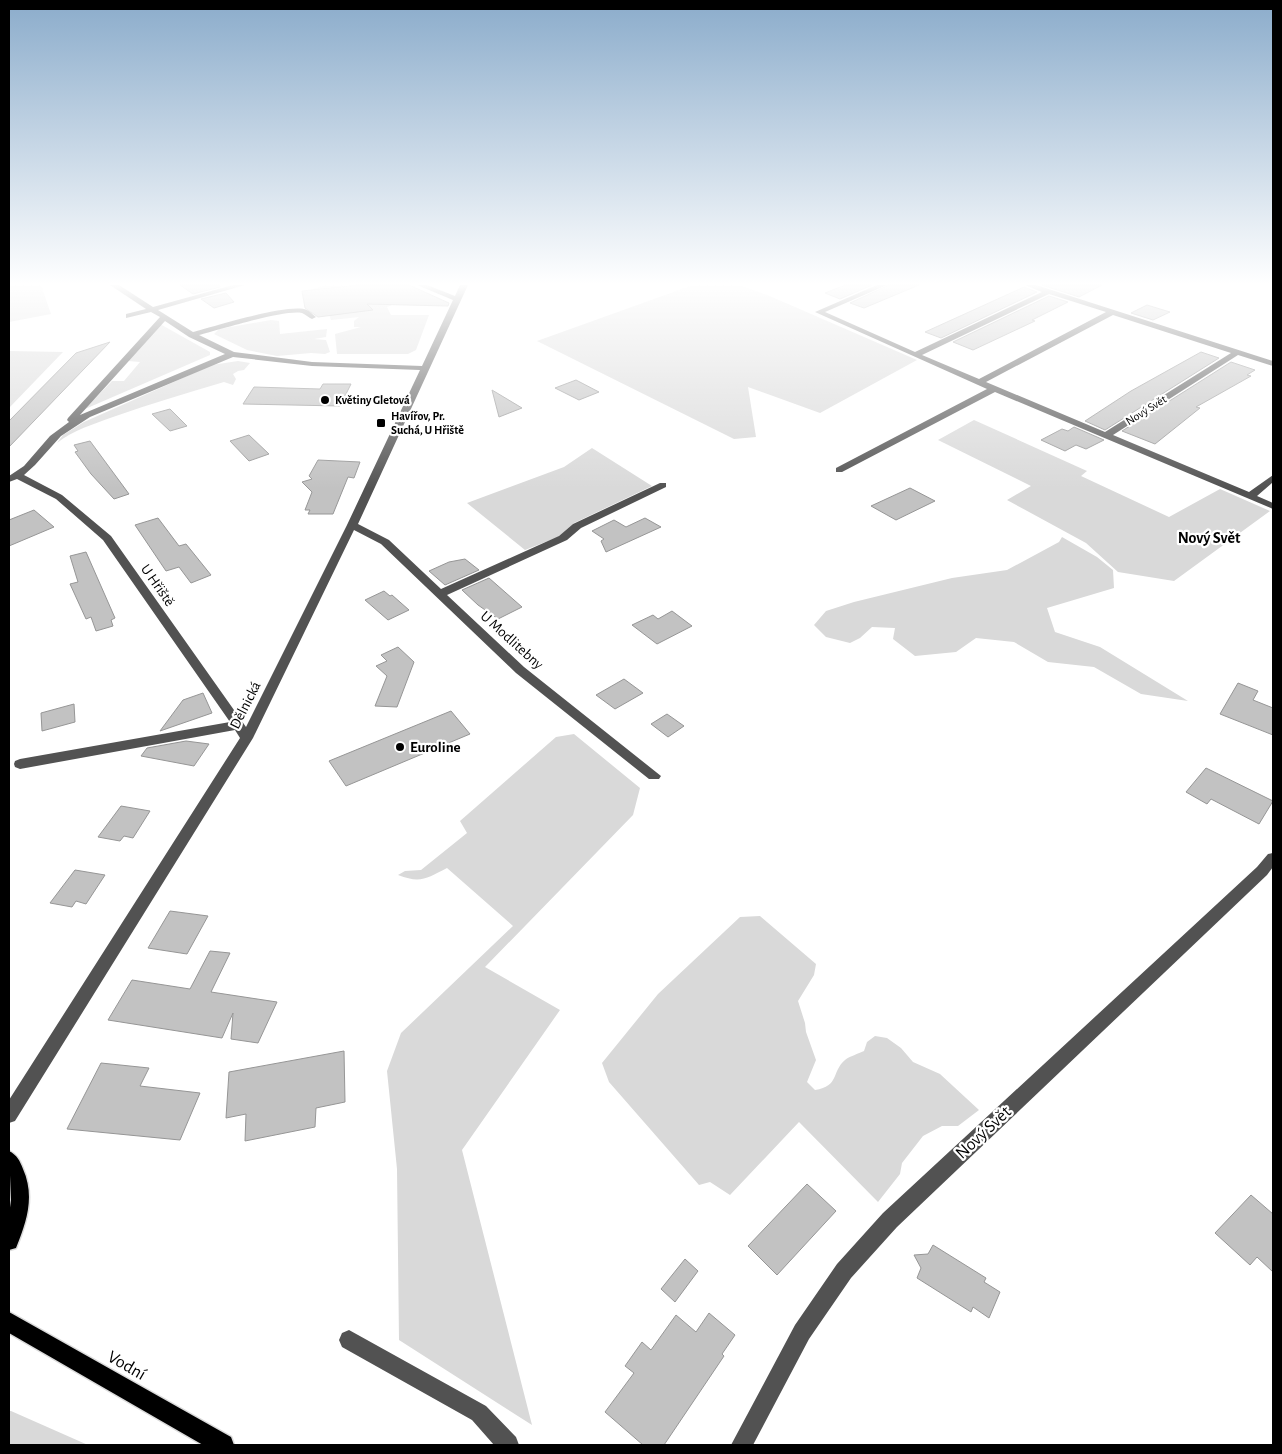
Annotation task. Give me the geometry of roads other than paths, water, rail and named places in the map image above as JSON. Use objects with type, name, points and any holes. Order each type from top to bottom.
[{"type":"main road","points":[[9,1160],[15,1169],[20,1186],[20,1207],[9,1241]]},
{"type":"main road","name":"Vodní","points":[[9,1322],[223,1445]]},
{"type":"street","points":[[64,427],[131,353]]},
{"type":"street","name":"Dělnická","points":[[9,1115],[247,738],[352,525],[431,353]]},
{"type":"street","name":"Nový Svět","points":[[910,353],[1273,506]]},
{"type":"street","points":[[915,355],[919,353]]},
{"type":"street","points":[[980,382],[1035,353]]},
{"type":"street","name":"Nový Svět","points":[[1105,436],[1237,353]]},
{"type":"street","points":[[1240,353],[1273,364]]},
{"type":"street","points":[[232,354],[312,364],[424,368]]},
{"type":"street","name":"U Hřiště","points":[[13,477],[34,463],[48,443],[64,427],[87,415],[232,354]]},
{"type":"street","points":[[839,470],[995,388]]},
{"type":"street","name":"U Hřiště","points":[[13,477],[59,497],[107,538],[247,738]]},
{"type":"street","points":[[1250,496],[1273,478]]},
{"type":"street","points":[[440,594],[563,538],[577,526],[663,485]]},
{"type":"street","name":"U Modlitebny","points":[[352,525],[385,542],[520,670],[654,776]]},
{"type":"street","points":[[20,764],[238,725]]},
{"type":"street","name":"Nový Svět","points":[[742,1445],[802,1332],[844,1271],[890,1220],[1255,878],[1273,858]]},
{"type":"street","points":[[349,1340],[479,1413],[508,1445]]},
{"type":"place","name":"Květiny Gletová","points":[[325,400]]},
{"type":"place","name":"Havířov, Pr. Suchá, U Hřiště","points":[[381,423]]},
{"type":"place","name":"Euroline","points":[[400,747]]},
{"type":"district","name":"Nový Svět","points":[[1209,537]]}]
